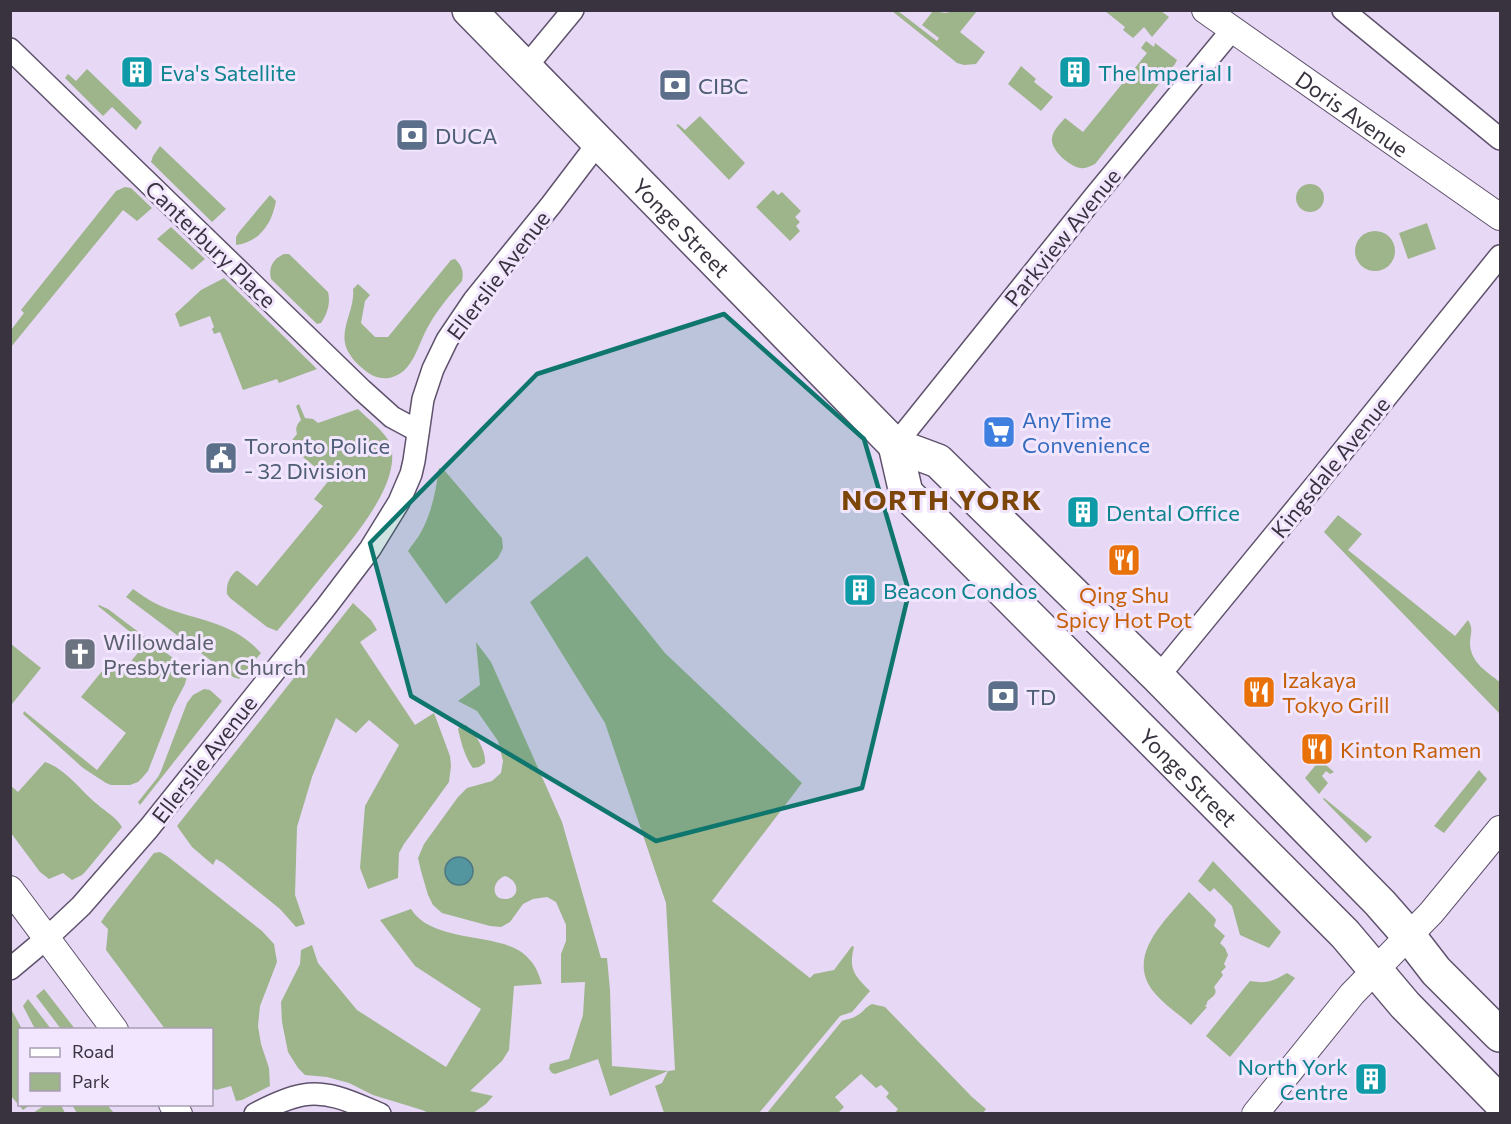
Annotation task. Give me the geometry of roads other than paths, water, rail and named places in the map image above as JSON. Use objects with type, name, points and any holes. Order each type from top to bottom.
[{"type":"main road","name":"Yonge Street","points":[[469,10],[895,445],[938,461],[1158,677],[1380,903],[1436,971],[1500,1035]]},
{"type":"main road","name":"Yonge Street","points":[[895,445],[906,493],[1345,934],[1405,1005],[1500,1102]]},
{"type":"street","points":[[525,68],[573,10]]},
{"type":"street","name":"Doris Avenue","points":[[1205,10],[1500,217]]},
{"type":"street","points":[[1343,10],[1500,139]]},
{"type":"street","name":"Parkview Avenue","points":[[895,445],[1232,30]]},
{"type":"street","name":"Canterbury Place","points":[[10,49],[355,384],[392,417],[418,431]]},
{"type":"street","name":"Ellerslie Avenue","points":[[10,969],[81,906],[149,828],[364,556],[385,526],[406,486],[414,461],[421,408],[427,384],[440,355],[456,327],[493,275],[551,205],[598,142]]},
{"type":"street","name":"Kingsdale Avenue","points":[[1158,677],[1500,256]]},
{"type":"street","points":[[1255,1113],[1352,994],[1431,913],[1500,829]]},
{"type":"street","points":[[10,889],[114,1028]]},
{"type":"street","points":[[255,1113],[302,1095],[320,1094],[341,1098],[380,1113]]},
{"type":"place","name":"Eva's Satellite","points":[[137,72]]},
{"type":"place","name":"The Imperial I","points":[[1075,72]]},
{"type":"place","name":"CIBC","points":[[675,85]]},
{"type":"place","name":"DUCA","points":[[412,135]]},
{"type":"place","name":"AnyTime Convenience","points":[[999,432]]},
{"type":"place","name":"Toronto Police - 32 Division","points":[[221,458]]},
{"type":"place","name":"Dental Office","points":[[1083,512]]},
{"type":"place","name":"Qing Shu Spicy Hot Pot","points":[[1124,560]]},
{"type":"place","name":"Beacon Condos","points":[[860,590]]},
{"type":"place","name":"Willowdale Presbyterian Church","points":[[80,654]]},
{"type":"place","name":"Izakaya Tokyo Grill","points":[[1259,692]]},
{"type":"place","name":"TD","points":[[1003,696]]},
{"type":"place","name":"Kinton Ramen","points":[[1317,749]]},
{"type":"place","name":"North York Centre","points":[[1371,1079]]},
{"type":"district","name":"NORTH YORK","points":[[942,499]]}]
